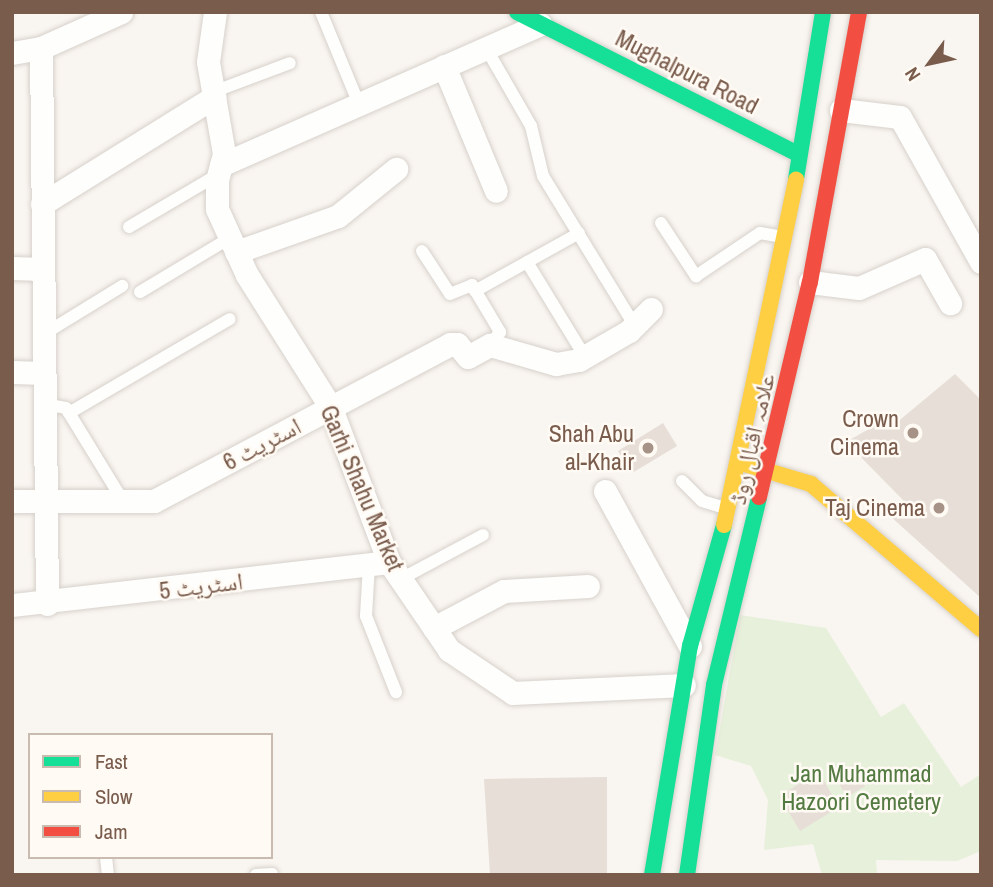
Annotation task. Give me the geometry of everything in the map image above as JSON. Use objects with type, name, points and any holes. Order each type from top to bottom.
[{"type":"main road","name":"Mughalpura Road","points":[[517,12],[798,154]]},
{"type":"main road","name":"علامہ اقبال روڈ","points":[[652,875],[690,646],[729,509],[786,237],[823,12]]},
{"type":"main road","name":"علامہ اقبال روڈ","points":[[687,875],[714,685],[768,471],[810,282],[859,12]]},
{"type":"main road","points":[[739,463],[797,478],[827,496],[981,629]]},
{"type":"street","points":[[12,53],[41,48],[121,12]]},
{"type":"street","name":"Garhi Shahu Market","points":[[215,12],[208,62],[225,155],[220,169],[217,209],[233,245],[331,408],[386,569],[449,650],[513,693],[684,685]]},
{"type":"street","points":[[220,169],[540,24]]},
{"type":"street","points":[[41,48],[47,604]]},
{"type":"street","points":[[444,66],[496,191]]},
{"type":"street","points":[[43,204],[213,94]]},
{"type":"street","points":[[841,110],[900,117],[981,262]]},
{"type":"street","points":[[233,245],[338,216],[396,169]]},
{"type":"street","points":[[810,282],[859,288],[925,259],[950,303]]},
{"type":"street","points":[[12,268],[43,269]]},
{"type":"street","points":[[490,345],[556,364],[584,357],[643,316]]},
{"type":"street","name":"اسٹریٹ 6","points":[[12,501],[154,501],[450,344],[457,344],[468,357],[490,345]]},
{"type":"street","points":[[12,372],[44,373]]},
{"type":"street","points":[[605,491],[690,646]]},
{"type":"street","name":"اسٹریٹ 5","points":[[12,605],[47,604],[386,569]]},
{"type":"street","points":[[434,628],[504,591],[588,586]]},
{"type":"lane","points":[[321,12],[359,104]]},
{"type":"lane","points":[[486,48],[531,126],[543,176],[579,233],[643,316]]},
{"type":"lane","points":[[213,94],[290,63]]},
{"type":"lane","points":[[129,227],[220,169]]},
{"type":"lane","points":[[661,223],[696,276],[760,233],[786,237]]},
{"type":"lane","points":[[475,291],[579,233]]},
{"type":"lane","points":[[140,292],[233,245]]},
{"type":"lane","points":[[422,251],[450,294],[470,284],[500,332],[490,345]]},
{"type":"lane","points":[[527,262],[584,357]]},
{"type":"lane","points":[[44,334],[122,286]]},
{"type":"lane","points":[[69,413],[230,319]]},
{"type":"lane","points":[[44,404],[69,413],[122,501]]},
{"type":"lane","points":[[682,481],[702,501],[729,509]]},
{"type":"lane","points":[[396,692],[366,616],[386,569],[483,535]]},
{"type":"lane","points":[[256,875],[272,874]]},
{"type":"green space","name":"Jan Muhammad Hazoori Cemetery","points":[[740,615],[826,628],[881,717],[904,703],[961,787],[981,774],[981,851],[957,861],[876,860],[877,875],[822,875],[813,844],[764,850],[768,800],[751,766],[715,755]]},
{"type":"building","points":[[955,374],[981,400],[981,598],[890,516],[903,500],[846,442],[890,417],[895,424]]},
{"type":"building","name":"Shah Abu al-Khair","points":[[663,423],[677,446],[632,473],[618,451]]},
{"type":"building","points":[[853,765],[865,786],[847,797],[835,777]]},
{"type":"building","points":[[819,772],[839,807],[800,831],[779,796]]},
{"type":"building","points":[[607,777],[607,875],[490,875],[484,779]]},
{"type":"traffic: fast","points":[[517,12],[798,154]]},
{"type":"traffic: fast","points":[[796,179],[823,12]]},
{"type":"traffic: fast","points":[[687,875],[714,685],[759,497]]},
{"type":"traffic: fast","points":[[652,875],[690,646],[724,525]]},
{"type":"traffic: slow","points":[[724,525],[796,179]]},
{"type":"traffic: slow","points":[[741,463],[811,484],[981,629]]},
{"type":"traffic: jam","points":[[759,497],[810,282],[859,12]]},
{"type":"place","name":"Crown Cinema","points":[[913,433]]},
{"type":"place","name":"Shah Abu al-Khair","points":[[648,448]]},
{"type":"place","name":"Taj Cinema","points":[[939,508]]}]
